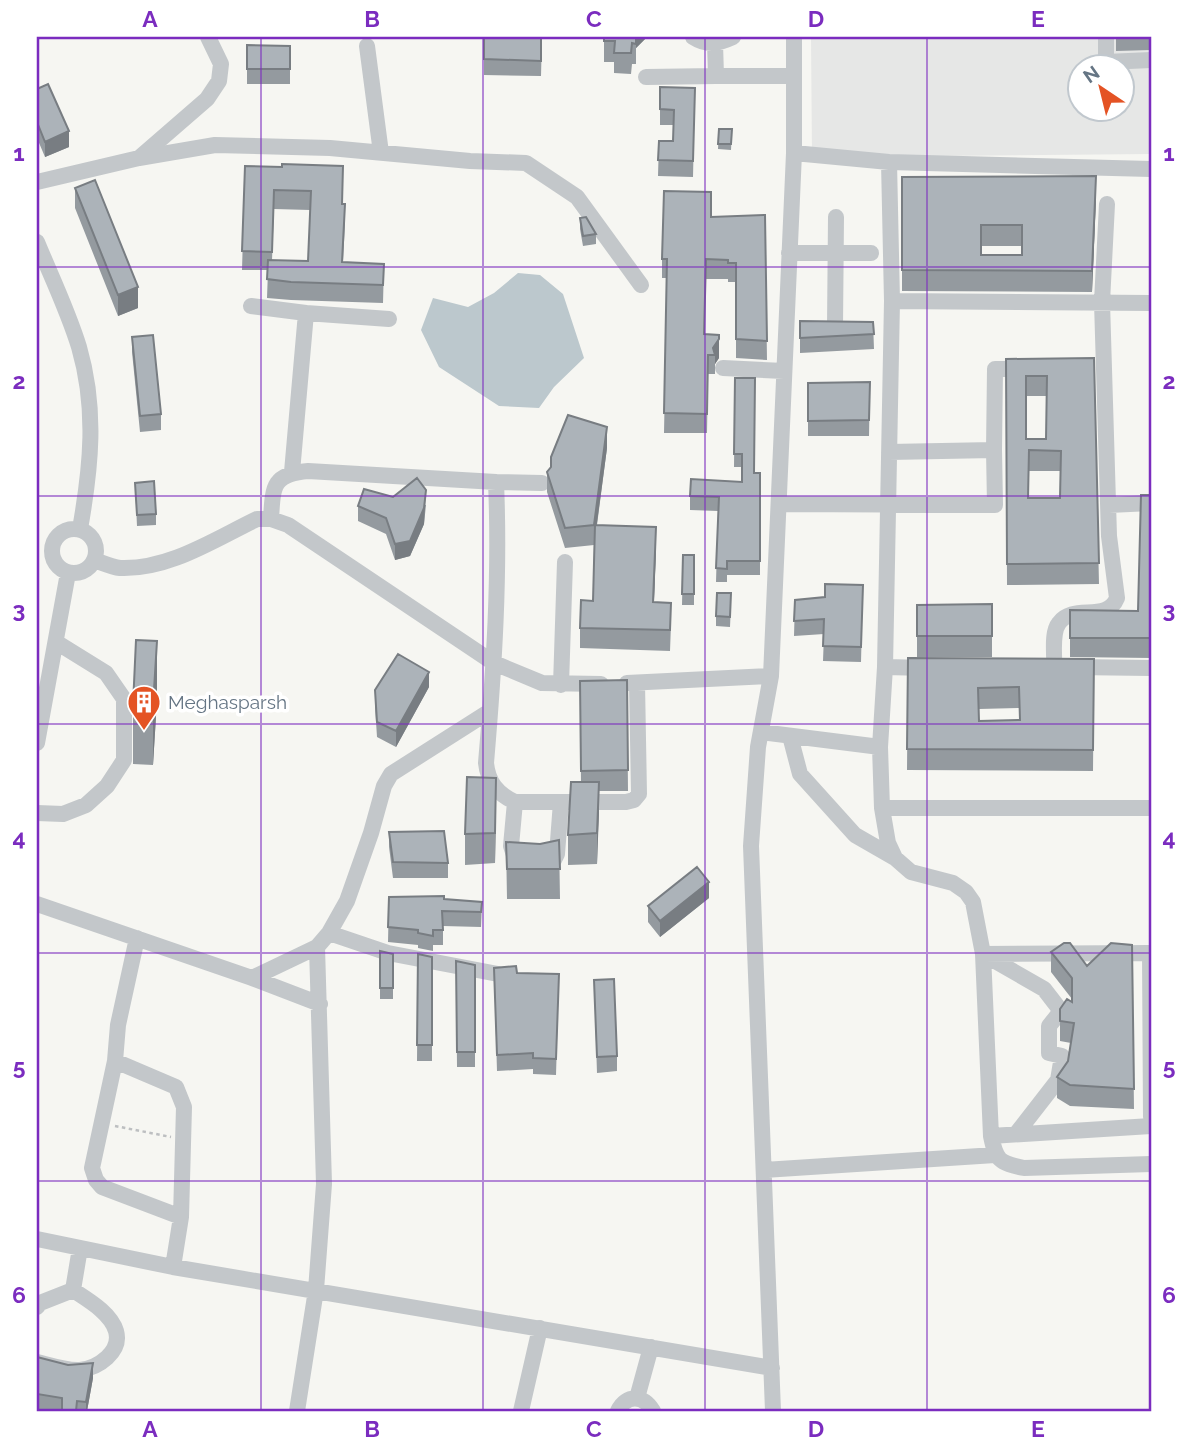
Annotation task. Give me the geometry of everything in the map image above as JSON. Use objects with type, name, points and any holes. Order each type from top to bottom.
[{"type":"lane","points":[[139,158],[207,99],[219,80],[221,64],[208,37]]},
{"type":"lane","points":[[693,37],[705,44],[733,37]]},
{"type":"lane","points":[[773,1411],[751,846],[758,747],[771,676],[784,371],[792,326],[789,253],[794,153],[794,37]]},
{"type":"lane","points":[[1106,37],[1106,62],[1151,60]]},
{"type":"lane","points":[[715,43],[716,76]]},
{"type":"lane","points":[[367,46],[382,153]]},
{"type":"lane","points":[[646,77],[794,76]]},
{"type":"lane","points":[[37,182],[139,158],[215,145],[330,148],[470,161],[526,163],[577,198],[641,285]]},
{"type":"lane","points":[[794,153],[889,162],[1151,169]]},
{"type":"lane","points":[[889,162],[892,300],[886,667],[880,747],[882,808],[888,843],[895,858]]},
{"type":"lane","points":[[1107,204],[1098,368],[1109,505],[1108,536],[1116,598],[1114,606],[1107,611],[1070,615],[1060,622],[1055,632],[1048,667],[1151,668]]},
{"type":"lane","points":[[835,217],[835,327]]},
{"type":"lane","points":[[37,242],[79,346],[90,402],[91,450],[80,529]]},
{"type":"lane","points":[[789,253],[871,253]]},
{"type":"lane","points":[[892,300],[1151,303]]},
{"type":"lane","points":[[251,306],[389,319]]},
{"type":"lane","points":[[292,472],[306,313]]},
{"type":"lane","points":[[723,368],[784,371]]},
{"type":"lane","points":[[779,504],[995,505],[995,369],[1050,369]]},
{"type":"lane","points":[[889,452],[995,450]]},
{"type":"lane","points":[[271,519],[273,487],[281,477],[292,472],[542,483]]},
{"type":"lane","points":[[496,482],[498,521],[494,663],[487,774],[500,793],[515,802],[634,800],[639,794],[637,682]]},
{"type":"lane","points":[[1109,505],[1151,503]]},
{"type":"lane","points":[[94,560],[117,568],[153,565],[257,519],[271,519],[288,525],[494,663],[529,679],[561,685],[771,676]]},
{"type":"lane","points":[[80,529],[93,539],[96,547],[94,560],[82,572],[68,573],[55,562],[44,544],[63,531],[80,529]]},
{"type":"lane","points":[[561,685],[565,562]]},
{"type":"lane","points":[[37,743],[68,573]]},
{"type":"lane","points":[[37,813],[63,814],[86,805],[107,786],[124,760],[124,699],[106,673],[55,642]]},
{"type":"lane","points":[[886,667],[949,668]]},
{"type":"lane","points":[[252,978],[317,947],[329,933],[347,901],[384,786],[391,774],[490,711]]},
{"type":"lane","points":[[761,732],[880,747]]},
{"type":"lane","points":[[790,736],[800,774],[855,835],[895,858],[911,872],[953,883],[966,892],[973,902],[983,954],[991,1136],[995,1155]]},
{"type":"lane","points":[[515,802],[512,853],[516,861],[547,864],[553,861],[557,854],[561,802]]},
{"type":"lane","points":[[882,808],[1151,808]]},
{"type":"lane","points":[[37,904],[320,1004]]},
{"type":"lane","points":[[329,933],[388,953],[498,974]]},
{"type":"lane","points":[[137,938],[92,1168],[102,1187],[181,1217]]},
{"type":"lane","points":[[297,1411],[316,1290],[324,1184],[317,947]]},
{"type":"lane","points":[[983,954],[1150,953],[1151,1117]]},
{"type":"lane","points":[[983,954],[1044,989],[1061,1011],[1049,1026],[1049,1053],[1062,1056],[1058,1080],[1016,1134]]},
{"type":"lane","points":[[115,1061],[176,1087],[184,1107],[181,1217],[173,1267]]},
{"type":"lane","points":[[991,1136],[1151,1126]]},
{"type":"lane","points":[[764,1170],[995,1155],[1008,1164],[1024,1168],[1151,1164]]},
{"type":"lane","points":[[37,1239],[173,1267],[772,1368]]},
{"type":"lane","points":[[73,1290],[80,1248]]},
{"type":"lane","points":[[37,1307],[40,1303],[73,1290]]},
{"type":"lane","points":[[37,1362],[78,1371],[97,1365],[109,1356],[117,1344],[116,1331],[108,1318],[73,1290]]},
{"type":"lane","points":[[521,1411],[540,1328]]},
{"type":"lane","points":[[637,1398],[652,1348]]},
{"type":"lane","points":[[618,1411],[626,1401],[637,1398],[648,1403],[653,1411]]},
{"type":"path","points":[[102,1124],[183,1139]]},
{"type":"shaded area","points":[[811,37],[1151,37],[1151,154],[812,157]]},
{"type":"shaded area","points":[[518,273],[540,275],[563,294],[584,358],[554,387],[539,408],[499,406],[439,367],[421,330],[433,298],[468,307],[494,293]]},
{"type":"building","points":[[484,37],[541,37],[541,61],[484,59]]},
{"type":"building","points":[[604,37],[636,37],[636,44],[632,43],[631,53],[614,53],[615,41],[604,41]]},
{"type":"building","points":[[247,45],[290,46],[290,69],[247,69]]},
{"type":"building","points":[[48,84],[69,131],[45,142],[37,122],[37,89]]},
{"type":"building","points":[[660,87],[695,88],[693,161],[658,160],[659,141],[673,141],[674,110],[660,109]]},
{"type":"building","points":[[719,129],[732,129],[731,144],[718,144]]},
{"type":"building","points":[[282,164],[343,166],[342,204],[345,204],[342,262],[384,264],[383,285],[267,279],[268,260],[308,261],[311,191],[274,190],[272,252],[242,251],[245,166],[282,167]]},
{"type":"building","points":[[1096,176],[1092,271],[902,270],[902,177]],"holes":[[[981,225],[1022,225],[1022,255],[981,255]]]},
{"type":"building","points":[[95,180],[138,287],[118,295],[75,188]]},
{"type":"building","points":[[664,191],[711,192],[711,217],[765,215],[767,341],[736,339],[736,263],[706,259],[704,334],[719,335],[713,348],[715,355],[708,355],[707,414],[664,413],[667,259],[662,259]]},
{"type":"building","points":[[586,217],[596,234],[583,236],[580,218]]},
{"type":"building","points":[[800,321],[873,322],[874,334],[800,338]]},
{"type":"building","points":[[153,335],[161,414],[140,416],[132,337]]},
{"type":"building","points":[[1094,358],[1099,563],[1007,564],[1006,359]],"holes":[[[1026,376],[1047,376],[1046,439],[1026,439]],[[1029,450],[1061,451],[1060,498],[1028,498]]]},
{"type":"building","points":[[735,378],[755,378],[754,473],[760,473],[760,561],[727,561],[727,569],[716,568],[719,497],[690,496],[691,479],[742,482],[742,454],[734,454]]},
{"type":"building","points":[[870,382],[869,420],[808,421],[808,383]]},
{"type":"building","points":[[568,415],[607,427],[594,525],[565,528],[547,472]]},
{"type":"building","points":[[417,478],[426,490],[424,508],[410,541],[395,544],[386,518],[358,506],[364,489],[393,497]]},
{"type":"building","points":[[154,481],[156,514],[137,515],[135,483]]},
{"type":"building","points":[[1141,495],[1151,495],[1151,638],[1070,638],[1070,610],[1138,611]]},
{"type":"building","points":[[595,525],[656,527],[653,602],[671,603],[670,630],[580,628],[581,600],[593,601]]},
{"type":"building","points":[[683,555],[694,555],[694,594],[682,594]]},
{"type":"building","points":[[825,584],[863,585],[861,647],[823,646],[824,619],[794,621],[795,600],[825,597]]},
{"type":"building","points":[[717,593],[731,593],[730,617],[716,616]]},
{"type":"building","points":[[992,604],[992,636],[917,636],[917,605]]},
{"type":"building","points":[[136,640],[157,641],[153,706],[133,705]]},
{"type":"building","points":[[398,654],[429,672],[396,731],[377,722],[375,690]]},
{"type":"building","points":[[908,658],[1094,659],[1093,750],[907,749]],"holes":[[[1019,687],[1020,720],[979,721],[978,688]]]},
{"type":"building","points":[[627,680],[628,770],[581,771],[580,681]]},
{"type":"building","points":[[467,777],[496,778],[495,833],[465,834]]},
{"type":"building","points":[[571,782],[599,782],[597,833],[568,835]]},
{"type":"building","points":[[444,831],[448,863],[393,862],[389,832]]},
{"type":"building","points":[[559,840],[560,869],[507,869],[506,842],[540,844]]},
{"type":"building","points":[[697,867],[709,882],[660,921],[648,906]]},
{"type":"building","points":[[444,896],[444,899],[482,902],[481,912],[442,911],[443,930],[433,930],[433,936],[418,933],[418,930],[388,927],[389,897]]},
{"type":"building","points":[[1064,943],[1070,943],[1087,966],[1111,943],[1132,945],[1134,1089],[1070,1085],[1057,1077],[1068,1061],[1074,1023],[1060,1021],[1060,1009],[1067,999],[1072,1002],[1072,978],[1051,952]]},
{"type":"building","points":[[380,951],[393,954],[393,988],[380,988]]},
{"type":"building","points":[[418,954],[432,957],[432,1045],[417,1045]]},
{"type":"building","points":[[456,961],[475,965],[475,1052],[457,1052]]},
{"type":"building","points":[[516,966],[517,973],[559,974],[556,1059],[533,1058],[533,1053],[497,1055],[494,968]]},
{"type":"building","points":[[614,979],[617,1056],[597,1057],[594,980]]},
{"type":"building","points":[[37,1357],[68,1365],[93,1363],[86,1402],[77,1401],[76,1411],[62,1411],[62,1398],[37,1394]]},
{"type":"place","name":"Meghasparsh","points":[[144,732]]}]
